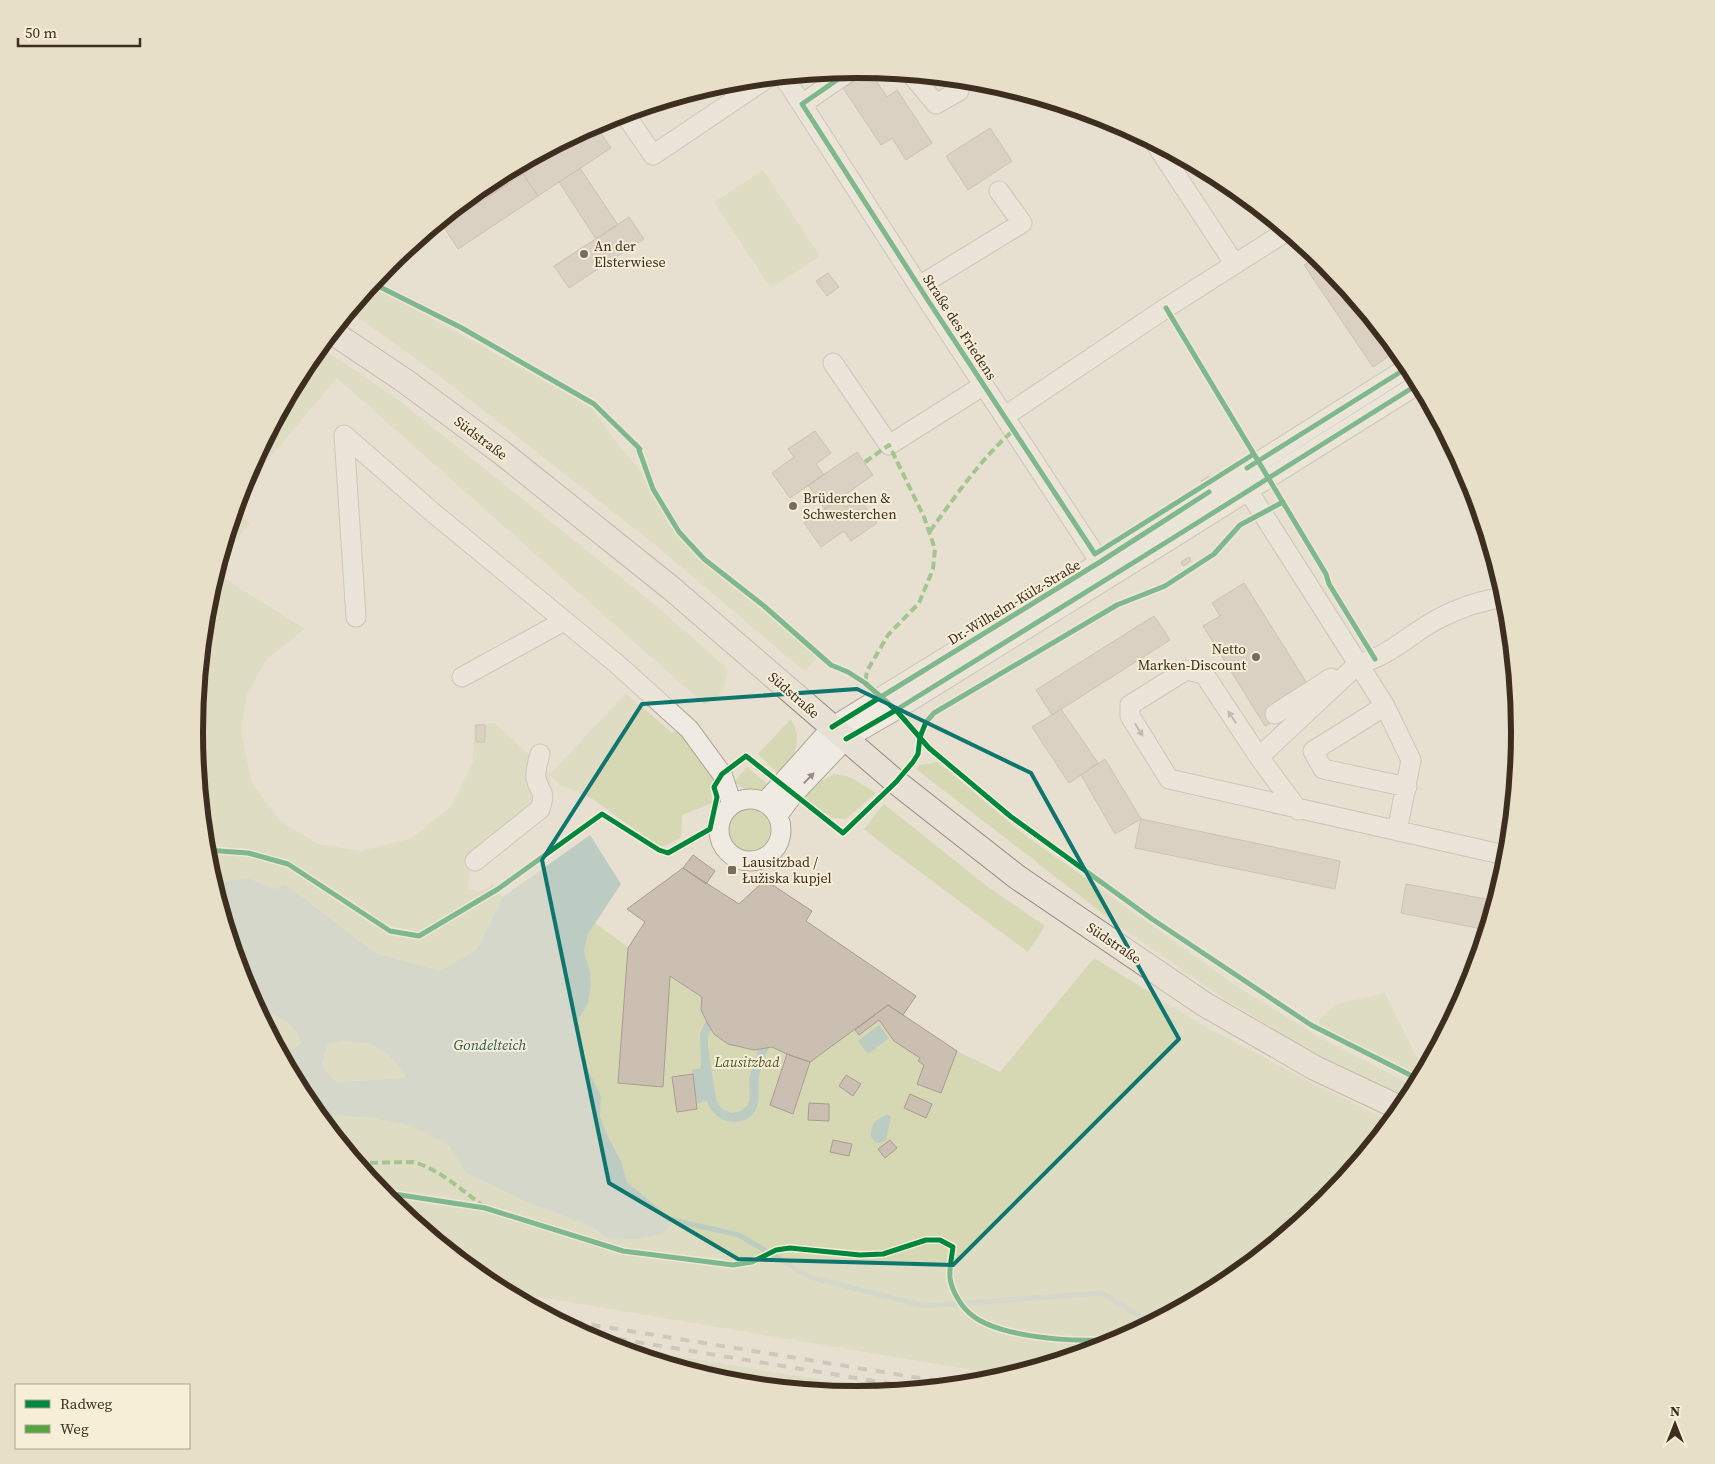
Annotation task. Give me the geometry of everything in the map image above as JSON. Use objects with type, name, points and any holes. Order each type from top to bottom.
[{"type":"main road","name":"Südstraße","points":[[337,335],[405,381],[501,452],[671,588],[896,782],[1017,877],[1204,1004],[1315,1068],[1395,1106]]},
{"type":"street","points":[[802,104],[839,78]]},
{"type":"street","points":[[916,81],[936,104],[959,91]]},
{"type":"street","name":"Straße des Friedens","points":[[787,82],[1100,562]]},
{"type":"street","points":[[628,119],[653,155],[756,86]]},
{"type":"street","points":[[1161,153],[1234,263]]},
{"type":"street","points":[[919,286],[1022,223],[999,191]]},
{"type":"street","points":[[1005,416],[1234,263],[1282,234]]},
{"type":"street","name":"Straße des Friedens","points":[[833,363],[889,445],[984,385]]},
{"type":"street","name":"Dr.-Wilhelm-Külz-Straße","points":[[771,809],[793,795],[839,733],[1100,562],[1403,370]]},
{"type":"street","name":"Dr.-Wilhelm-Külz-Straße","points":[[839,733],[896,710],[1413,387]]},
{"type":"street","points":[[356,617],[344,435],[431,511],[642,686],[689,729],[722,774],[732,804]]},
{"type":"street","points":[[1237,474],[1385,706],[1411,760],[1397,831]]},
{"type":"street","points":[[1275,714],[1357,662],[1374,659],[1436,620],[1486,599],[1498,598]]},
{"type":"street","points":[[462,677],[564,621]]},
{"type":"street","points":[[1259,757],[1357,662]]},
{"type":"street","points":[[1298,810],[1259,757],[1204,674],[1186,670],[1130,705],[1130,716],[1169,779],[1298,810],[1500,854]]},
{"type":"street","points":[[1385,706],[1313,751],[1322,769],[1406,788]]},
{"type":"street","points":[[475,860],[540,809],[543,798],[542,791],[536,780],[536,770],[540,754]]},
{"type":"street","points":[[754,799],[771,809],[781,828],[779,841],[771,853],[756,861],[746,861],[735,858],[728,853],[723,847],[719,836],[719,822],[723,813],[732,804],[741,800],[754,799]]},
{"type":"highlighted area","points":[[857,689],[1031,773],[1179,1039],[953,1265],[738,1259],[609,1183],[542,860],[642,704]]},
{"type":"green space","points":[[909,80],[943,83],[952,85],[931,98]]},
{"type":"green space","points":[[763,170],[820,256],[771,288],[714,202]]},
{"type":"green space","points":[[376,289],[592,408],[617,443],[639,469],[676,535],[817,658],[805,672],[654,544],[442,378],[354,314]]},
{"type":"green space","points":[[326,351],[396,398],[654,604],[728,669],[726,681],[717,699],[704,704],[337,378],[257,473],[270,443],[291,405]]},
{"type":"green space","points":[[240,516],[250,523],[229,549]]},
{"type":"green space","points":[[222,577],[305,629],[267,659],[247,694],[241,732],[252,783],[280,821],[318,844],[361,851],[412,838],[451,806],[473,762],[474,724],[495,723],[550,774],[626,693],[672,733],[693,719],[696,729],[722,774],[711,787],[712,803],[682,815],[681,837],[661,848],[591,798],[560,785],[550,775],[551,791],[472,857],[468,889],[482,891],[493,884],[503,897],[477,949],[440,971],[375,953],[285,885],[275,889],[247,879],[222,882],[216,860],[209,817],[204,775],[203,732],[204,689],[209,647]],"holes":[[[476,725],[485,725],[485,742],[476,742]]]},
{"type":"green space","points":[[791,719],[797,736],[796,749],[779,775],[758,754]]},
{"type":"green space","points":[[938,762],[1022,833],[1238,987],[1319,1037],[1409,1084],[1402,1096],[1311,1051],[1226,1000],[1123,929],[916,769],[920,765]]},
{"type":"green space","points":[[747,767],[770,786],[751,791],[734,782]]},
{"type":"green space","points":[[834,774],[850,777],[876,793],[846,819],[832,818],[804,798],[820,782]]},
{"type":"green space","points":[[884,804],[988,887],[1045,926],[1028,952],[864,829]]},
{"type":"green space","points":[[749,809],[764,815],[770,830],[764,845],[749,851],[734,845],[728,830],[734,815]]},
{"type":"green space","points":[[683,868],[739,904],[765,880],[812,911],[806,921],[916,996],[903,1015],[957,1051],[1000,1072],[1094,958],[1203,1025],[1308,1081],[1385,1119],[1350,1164],[1320,1195],[1256,1251],[1221,1276],[1185,1299],[1108,1337],[1068,1352],[989,1373],[523,1294],[459,1251],[426,1224],[365,1164],[327,1115],[374,1118],[409,1125],[449,1145],[466,1173],[527,1202],[588,1225],[600,1234],[673,1220],[627,1182],[621,1161],[607,1135],[600,1116],[601,1096],[585,1063],[576,1024],[588,1003],[591,986],[590,971],[584,951],[588,934],[595,923],[629,948],[645,922],[627,909]]},
{"type":"green space","points":[[1385,993],[1420,1065],[1415,1074],[1320,1026],[1319,1019],[1336,1004]]},
{"type":"green space","points":[[266,1013],[278,1017],[290,1025],[299,1037],[301,1043],[289,1050],[286,1049]]},
{"type":"green space","points":[[342,1041],[366,1043],[378,1048],[394,1061],[406,1077],[378,1081],[338,1082],[328,1074],[322,1064],[327,1045]]},
{"type":"green space","points":[[644,1351],[859,1386],[815,1385],[772,1381],[730,1374]]},
{"type":"water","name":"Gondelteich","points":[[590,835],[621,884],[588,934],[584,951],[590,971],[591,986],[588,1003],[576,1024],[580,1045],[585,1063],[601,1096],[600,1116],[607,1135],[621,1161],[627,1182],[673,1220],[666,1231],[659,1235],[637,1239],[608,1238],[588,1225],[527,1202],[466,1173],[449,1145],[409,1125],[373,1118],[327,1115],[313,1096],[285,1048],[293,1048],[301,1043],[299,1037],[290,1025],[278,1017],[266,1013],[238,942],[221,882],[247,878],[275,889],[285,884],[375,953],[440,971],[477,949],[503,897]],"holes":[[[342,1041],[366,1043],[384,1052],[399,1066],[406,1077],[337,1082],[328,1074],[322,1064],[327,1045]]]},
{"type":"water","points":[[706,1020],[711,1029],[708,1037],[708,1047],[716,1099],[720,1107],[731,1113],[741,1111],[747,1106],[750,1099],[749,1078],[758,1050],[769,1047],[760,1073],[758,1104],[753,1114],[747,1119],[733,1122],[726,1121],[714,1113],[707,1101],[697,1103],[692,1070],[701,1068],[700,1034]]},
{"type":"water","points":[[879,1025],[889,1038],[868,1054],[858,1041]]},
{"type":"water","points":[[888,1114],[891,1117],[886,1140],[880,1143],[874,1142],[871,1136],[873,1125],[877,1120]]},
{"type":"building","points":[[859,78],[875,78],[887,97],[897,90],[932,143],[906,160],[892,138],[881,145],[843,88]]},
{"type":"building","points":[[990,128],[1012,161],[968,190],[946,156]]},
{"type":"building","points":[[599,131],[611,148],[538,196],[523,174],[564,147]]},
{"type":"building","points":[[580,168],[618,225],[596,239],[559,182]]},
{"type":"building","points":[[523,174],[538,196],[458,249],[444,226]]},
{"type":"building","points":[[506,181],[508,184],[487,198],[485,195]]},
{"type":"building","points":[[1215,184],[1223,190],[1220,192]]},
{"type":"building","points":[[629,217],[644,239],[569,288],[554,266]]},
{"type":"building","points":[[1311,260],[1320,269],[1350,300],[1392,354],[1373,367],[1304,265]]},
{"type":"building","points":[[828,273],[839,287],[827,296],[816,281]]},
{"type":"building","points":[[815,431],[831,453],[816,464],[824,475],[790,498],[772,473],[794,457],[788,449]]},
{"type":"building","points":[[857,452],[873,475],[825,509],[808,485]]},
{"type":"building","points":[[1209,476],[1212,480],[1204,484],[1201,481]]},
{"type":"building","points":[[840,498],[846,507],[859,498],[877,523],[851,541],[844,531],[821,547],[804,523]]},
{"type":"building","points":[[1189,557],[1191,561],[1183,566],[1181,562]]},
{"type":"building","name":"Netto Marken-Discount","points":[[1244,583],[1310,688],[1278,718],[1265,726],[1203,626],[1220,616],[1212,603]]},
{"type":"building","points":[[1154,616],[1170,640],[1052,715],[1036,690]]},
{"type":"building","points":[[1061,709],[1098,763],[1069,783],[1032,727]]},
{"type":"building","points":[[476,725],[485,725],[485,742],[476,742]]},
{"type":"building","points":[[1105,759],[1141,819],[1115,834],[1081,775]]},
{"type":"building","points":[[1141,819],[1340,861],[1335,889],[1135,848]]},
{"type":"building","points":[[693,855],[715,871],[706,884],[683,868]]},
{"type":"building","name":"Lausitzbad","points":[[683,868],[739,904],[765,880],[812,911],[806,921],[916,996],[903,1015],[888,1005],[810,1062],[772,1047],[754,1050],[728,1044],[714,1034],[709,1026],[701,1010],[702,997],[670,976],[663,1087],[618,1083],[628,948],[645,922],[627,909]]},
{"type":"building","points":[[1406,884],[1490,900],[1481,929],[1401,913]]},
{"type":"building","points":[[888,1005],[957,1051],[941,1093],[917,1084],[924,1065],[918,1061],[920,1058],[894,1041],[879,1020],[859,1035],[855,1030]]},
{"type":"building","points":[[787,1054],[810,1062],[793,1114],[770,1105]]},
{"type":"building","points":[[693,1074],[697,1109],[677,1112],[672,1077]]},
{"type":"building","points":[[846,1075],[861,1084],[853,1096],[839,1086]]},
{"type":"building","points":[[910,1094],[932,1104],[926,1118],[904,1108]]},
{"type":"building","points":[[809,1103],[829,1104],[829,1121],[808,1120]]},
{"type":"building","points":[[833,1140],[852,1144],[849,1156],[830,1152]]},
{"type":"building","points":[[890,1140],[897,1148],[885,1158],[878,1149]]},
{"type":"waterway","points":[[673,1220],[739,1235],[810,1277],[925,1306],[1102,1293],[1146,1320]]},
{"type":"railway","points":[[574,1322],[940,1381]]},
{"type":"railway","points":[[608,1337],[899,1385]]},
{"type":"marked path","points":[[930,531],[980,465],[1014,430]]},
{"type":"marked path","points":[[865,462],[889,445],[924,517],[935,549],[933,569],[919,603],[888,635],[867,671],[865,683]]},
{"type":"marked path","points":[[364,1163],[413,1162],[423,1165],[449,1180],[482,1205]]},
{"type":"cycle path","points":[[839,78],[802,104],[929,302],[1095,554],[1254,454]]},
{"type":"cycle path","points":[[378,286],[460,327],[594,404],[640,449],[653,489],[679,532],[704,559],[764,606],[831,665],[848,672],[865,683],[896,710],[929,748],[1010,816],[1152,919],[1311,1025],[1413,1077]]},
{"type":"cycle path","points":[[1166,308],[1375,659]]},
{"type":"cycle path","points":[[1247,468],[1403,370]]},
{"type":"cycle path","points":[[846,739],[896,710],[1413,387]]},
{"type":"cycle path","points":[[832,727],[1100,562],[1209,492]]},
{"type":"cycle path","points":[[214,851],[248,853],[288,864],[390,931],[419,936],[498,889],[602,814],[659,850],[668,853],[710,829],[717,797],[714,787],[722,774],[746,756],[843,833],[896,782],[913,762],[918,754],[920,737],[926,722],[934,713],[1117,605],[1165,586],[1214,554],[1240,525],[1283,502]]},
{"type":"cycle path","points":[[394,1194],[485,1208],[623,1251],[733,1265],[752,1262],[776,1250],[790,1248],[860,1255],[883,1254],[926,1240],[940,1240],[953,1247],[950,1274],[955,1294],[969,1313],[984,1323],[1015,1333],[1032,1336],[1066,1339],[1103,1339]]},
{"type":"place","name":"An der Elsterwiese","points":[[584,254]]},
{"type":"place","name":"Brüderchen & Schwesterchen","points":[[793,506]]},
{"type":"place","name":"Netto Marken-Discount","points":[[1256,657]]},
{"type":"place","name":"Lausitzbad / Łužiska kupjel","points":[[732,870]]}]
